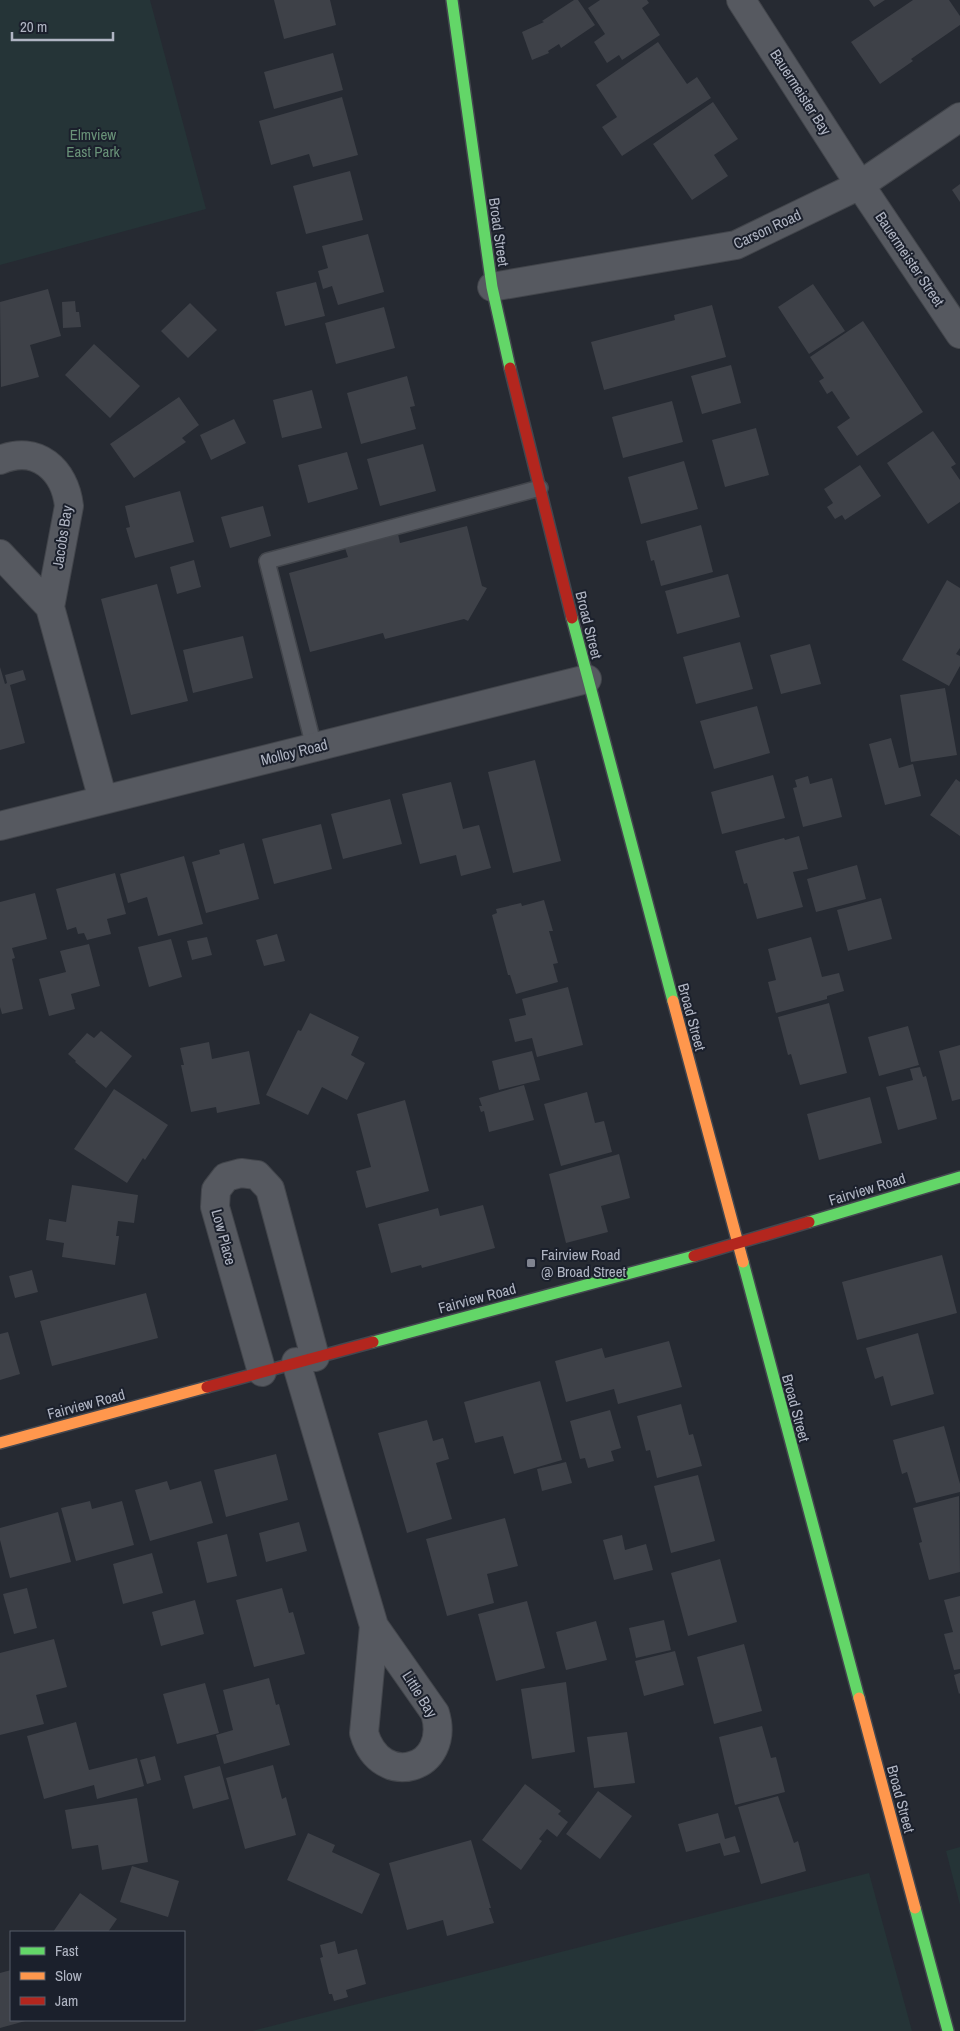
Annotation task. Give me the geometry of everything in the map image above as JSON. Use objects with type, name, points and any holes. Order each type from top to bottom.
[{"type":"street","name":"Broad Street","points":[[452,0],[492,287],[540,488],[587,679],[948,2031]]},
{"type":"street","name":"Bauermeister Bay","points":[[741,0],[860,185]]},
{"type":"street","name":"Carson Road","points":[[492,287],[736,245],[860,185],[960,117]]},
{"type":"street","name":"Bauermeister Street","points":[[860,185],[960,334]]},
{"type":"street","name":"Jacobs Bay","points":[[0,460],[22,455],[37,458],[50,466],[61,477],[67,491],[69,506],[50,607],[103,800]]},
{"type":"street","name":"Jacobs Bay","points":[[0,554],[50,607]]},
{"type":"street","name":"Molloy Road","points":[[0,826],[587,679]]},
{"type":"street","name":"Low Place","points":[[262,1372],[215,1207],[216,1190],[226,1176],[241,1172],[257,1175],[270,1189],[305,1360]]},
{"type":"street","name":"Fairview Road","points":[[0,1442],[737,1244],[960,1177]]},
{"type":"street","name":"Little Bay","points":[[305,1360],[374,1626],[364,1733],[368,1746],[375,1756],[386,1764],[399,1767],[412,1766],[423,1760],[433,1751],[438,1739],[439,1726],[435,1713],[374,1626]]},
{"type":"lane","points":[[314,747],[266,561],[540,488]]},
{"type":"green space","name":"Elmview East Park","points":[[0,0],[150,0],[206,209],[0,265]]},
{"type":"green space","points":[[960,1847],[960,1905],[946,1851]]},
{"type":"green space","points":[[869,1873],[912,2031],[252,2031]]},
{"type":"building","points":[[274,0],[330,0],[336,25],[284,39]]},
{"type":"building","points":[[574,0],[578,0],[595,25],[561,48],[559,44],[548,51],[549,53],[532,60],[522,32],[544,22],[542,21]]},
{"type":"building","points":[[600,0],[647,0],[649,3],[642,8],[660,35],[622,60],[619,55],[607,63],[594,42],[605,34],[588,8]]},
{"type":"building","points":[[869,0],[885,0],[874,7]]},
{"type":"building","points":[[913,0],[949,0],[960,16],[960,25],[911,59],[913,61],[880,84],[851,42]]},
{"type":"building","points":[[658,42],[687,84],[697,77],[711,98],[622,156],[602,127],[617,117],[596,85]]},
{"type":"building","points":[[333,53],[343,90],[274,109],[264,72]]},
{"type":"building","points":[[342,97],[358,155],[313,167],[309,154],[271,165],[259,121]]},
{"type":"building","points":[[713,102],[738,139],[714,155],[728,176],[692,200],[653,144]]},
{"type":"building","points":[[350,171],[363,220],[306,234],[293,186]]},
{"type":"building","points":[[960,184],[960,202],[952,190]]},
{"type":"building","points":[[368,234],[384,292],[338,305],[332,286],[323,289],[318,271],[328,268],[322,246]]},
{"type":"building","points":[[316,282],[325,316],[285,326],[276,292]]},
{"type":"building","points":[[813,284],[845,331],[809,354],[778,307]]},
{"type":"building","points":[[48,289],[61,336],[30,345],[39,377],[1,387],[0,302]]},
{"type":"building","points":[[75,301],[81,327],[63,328],[62,302]]},
{"type":"building","points":[[190,303],[217,330],[188,358],[161,331]]},
{"type":"building","points":[[712,305],[726,357],[604,390],[591,342],[675,320],[674,315]]},
{"type":"building","points":[[384,307],[395,348],[336,364],[325,323]]},
{"type":"building","points":[[863,321],[923,412],[857,456],[837,427],[850,418],[832,391],[827,394],[819,381],[824,378],[810,357]]},
{"type":"building","points":[[94,344],[140,386],[110,418],[65,375]]},
{"type":"building","points":[[731,365],[741,403],[702,414],[691,376]]},
{"type":"building","points":[[407,376],[415,406],[410,407],[416,429],[361,444],[347,393]]},
{"type":"building","points":[[312,390],[322,428],[282,438],[273,400]]},
{"type":"building","points":[[179,397],[199,425],[182,438],[186,442],[134,478],[110,444]]},
{"type":"building","points":[[672,401],[683,442],[623,458],[612,417]]},
{"type":"building","points":[[234,419],[246,443],[211,460],[200,435]]},
{"type":"building","points":[[756,428],[769,475],[725,487],[712,440]]},
{"type":"building","points":[[933,431],[956,464],[951,467],[960,480],[960,502],[928,524],[887,463]]},
{"type":"building","points":[[423,444],[436,491],[380,506],[367,459]]},
{"type":"building","points":[[347,452],[358,489],[308,503],[298,465]]},
{"type":"building","points":[[684,461],[698,509],[641,524],[628,477]]},
{"type":"building","points":[[860,465],[881,496],[845,520],[842,515],[835,519],[827,507],[833,503],[824,489]]},
{"type":"building","points":[[180,491],[194,542],[135,558],[126,528],[130,527],[125,506]]},
{"type":"building","points":[[263,506],[271,536],[230,548],[221,517]]},
{"type":"building","points":[[701,525],[713,572],[661,586],[654,560],[651,561],[646,541]]},
{"type":"building","points":[[467,526],[482,586],[487,588],[468,621],[464,619],[385,639],[383,633],[310,652],[289,573],[348,557],[345,548],[398,534],[400,543]]},
{"type":"building","points":[[194,560],[201,587],[177,594],[170,567]]},
{"type":"building","points":[[728,574],[740,617],[677,634],[665,591]]},
{"type":"building","points":[[947,580],[960,588],[960,648],[956,654],[960,656],[960,666],[949,686],[902,660]]},
{"type":"building","points":[[157,584],[188,701],[131,715],[101,599]]},
{"type":"building","points":[[243,636],[253,678],[193,693],[183,650]]},
{"type":"building","points":[[740,642],[753,689],[696,704],[683,657]]},
{"type":"building","points":[[810,644],[821,684],[781,694],[770,655]]},
{"type":"building","points":[[0,667],[5,684],[7,683],[5,675],[23,670],[26,680],[10,685],[25,743],[0,750]]},
{"type":"building","points":[[945,688],[957,755],[911,762],[900,695]]},
{"type":"building","points":[[757,706],[770,753],[714,769],[700,721]]},
{"type":"building","points":[[891,738],[899,768],[913,764],[921,796],[885,805],[869,744]]},
{"type":"building","points":[[535,760],[561,861],[513,873],[488,772]]},
{"type":"building","points":[[773,775],[785,818],[722,834],[711,792]]},
{"type":"building","points":[[808,776],[810,784],[832,778],[842,817],[803,827],[793,788],[797,787],[795,780]]},
{"type":"building","points":[[956,779],[960,782],[960,836],[930,815]]},
{"type":"building","points":[[451,782],[463,829],[479,825],[491,868],[461,876],[456,855],[420,864],[402,794]]},
{"type":"building","points":[[390,799],[402,844],[343,859],[331,814]]},
{"type":"building","points":[[321,824],[332,869],[274,884],[262,839]]},
{"type":"building","points":[[799,836],[808,869],[793,872],[803,907],[757,919],[747,883],[744,884],[735,851]]},
{"type":"building","points":[[244,843],[259,899],[206,913],[192,862],[220,854],[219,850]]},
{"type":"building","points":[[184,856],[203,924],[158,936],[147,897],[128,903],[120,874]]},
{"type":"building","points":[[857,865],[866,899],[816,912],[807,879]]},
{"type":"building","points":[[115,873],[126,914],[107,919],[111,934],[87,940],[84,933],[78,934],[76,927],[67,930],[56,889]]},
{"type":"building","points":[[35,893],[47,939],[12,948],[15,958],[12,959],[23,1009],[2,1014],[0,1007],[0,902]]},
{"type":"building","points":[[881,898],[892,939],[848,951],[837,910]]},
{"type":"building","points":[[544,900],[553,931],[549,931],[558,963],[553,964],[558,982],[516,994],[510,975],[508,975],[492,915],[497,913],[496,909],[521,903],[522,906]]},
{"type":"building","points":[[277,934],[285,961],[264,966],[256,940]]},
{"type":"building","points":[[207,937],[212,955],[192,960],[187,941]]},
{"type":"building","points":[[811,937],[822,977],[839,973],[844,991],[827,996],[827,999],[776,1013],[768,982],[776,980],[768,949]]},
{"type":"building","points":[[171,939],[182,977],[149,987],[138,947]]},
{"type":"building","points":[[89,944],[100,986],[71,994],[75,1009],[49,1016],[39,979],[66,972],[60,951]]},
{"type":"building","points":[[568,987],[583,1045],[537,1057],[532,1038],[515,1042],[509,1019],[526,1015],[522,999]]},
{"type":"building","points":[[829,1003],[847,1073],[800,1085],[791,1054],[788,1055],[778,1017]]},
{"type":"building","points":[[310,1013],[359,1037],[351,1055],[365,1063],[347,1100],[322,1087],[308,1115],[266,1095],[298,1030],[301,1031]]},
{"type":"building","points":[[908,1026],[919,1065],[879,1076],[868,1037]]},
{"type":"building","points":[[101,1031],[132,1056],[106,1088],[68,1054],[87,1033],[94,1038]]},
{"type":"building","points":[[209,1042],[212,1059],[249,1051],[260,1104],[217,1113],[216,1107],[191,1112],[181,1065],[184,1065],[180,1048]]},
{"type":"building","points":[[960,1045],[960,1099],[952,1101],[939,1051]]},
{"type":"building","points":[[532,1051],[540,1080],[499,1090],[492,1061]]},
{"type":"building","points":[[920,1067],[923,1077],[926,1076],[937,1119],[898,1130],[886,1087],[913,1080],[910,1069]]},
{"type":"building","points":[[524,1085],[534,1120],[489,1132],[484,1111],[481,1112],[479,1106],[482,1106],[479,1098]]},
{"type":"building","points":[[114,1089],[168,1125],[127,1183],[74,1149]]},
{"type":"building","points":[[587,1092],[595,1123],[604,1121],[612,1152],[561,1166],[544,1104]]},
{"type":"building","points":[[870,1097],[882,1143],[819,1160],[807,1114]]},
{"type":"building","points":[[405,1100],[429,1191],[366,1208],[356,1171],[371,1167],[357,1114]]},
{"type":"building","points":[[619,1154],[630,1198],[601,1206],[608,1232],[566,1243],[549,1174]]},
{"type":"building","points":[[72,1185],[138,1195],[134,1223],[118,1221],[116,1236],[119,1236],[115,1265],[62,1257],[64,1243],[46,1240],[49,1219],[66,1222]]},
{"type":"building","points":[[483,1205],[495,1248],[422,1268],[421,1265],[391,1273],[378,1224],[438,1208],[440,1216]]},
{"type":"building","points":[[942,1255],[957,1313],[857,1340],[842,1282]]},
{"type":"building","points":[[32,1270],[38,1292],[15,1298],[9,1276]]},
{"type":"building","points":[[146,1293],[158,1338],[52,1366],[40,1321]]},
{"type":"building","points":[[8,1332],[20,1374],[0,1380],[0,1334]]},
{"type":"building","points":[[918,1333],[934,1394],[891,1406],[883,1376],[875,1379],[866,1348]]},
{"type":"building","points":[[669,1341],[682,1387],[618,1404],[614,1389],[566,1402],[555,1361],[602,1348],[605,1358]]},
{"type":"building","points":[[540,1381],[562,1460],[514,1474],[503,1436],[475,1443],[464,1402]]},
{"type":"building","points":[[681,1404],[689,1435],[693,1434],[702,1466],[657,1478],[650,1450],[646,1451],[637,1416]]},
{"type":"building","points":[[610,1410],[621,1448],[611,1451],[614,1461],[588,1468],[585,1458],[580,1459],[570,1421]]},
{"type":"building","points":[[427,1420],[433,1441],[443,1438],[449,1459],[436,1463],[452,1519],[407,1533],[378,1433]]},
{"type":"building","points":[[944,1426],[960,1484],[960,1492],[916,1503],[907,1472],[902,1474],[893,1440]]},
{"type":"building","points":[[276,1454],[288,1500],[226,1517],[214,1470]]},
{"type":"building","points":[[566,1462],[572,1483],[542,1491],[537,1469]]},
{"type":"building","points":[[698,1475],[715,1541],[671,1553],[654,1486]]},
{"type":"building","points":[[167,1481],[170,1490],[201,1481],[213,1523],[150,1541],[135,1490]]},
{"type":"building","points":[[959,1496],[960,1572],[929,1580],[919,1543],[922,1542],[913,1508]]},
{"type":"building","points":[[90,1501],[92,1509],[122,1501],[134,1545],[76,1561],[61,1508]]},
{"type":"building","points":[[58,1512],[71,1562],[10,1578],[0,1540],[0,1528]]},
{"type":"building","points":[[505,1518],[518,1566],[487,1574],[494,1603],[447,1616],[426,1539]]},
{"type":"building","points":[[299,1522],[307,1551],[266,1562],[259,1533]]},
{"type":"building","points":[[227,1534],[237,1576],[207,1583],[197,1542]]},
{"type":"building","points":[[622,1535],[625,1550],[646,1544],[653,1570],[614,1580],[603,1540]]},
{"type":"building","points":[[152,1553],[163,1593],[123,1604],[113,1564]]},
{"type":"building","points":[[720,1559],[737,1622],[688,1636],[671,1573]]},
{"type":"building","points":[[27,1588],[37,1628],[14,1634],[3,1594]]},
{"type":"building","points":[[282,1588],[289,1613],[293,1612],[305,1654],[254,1667],[236,1600]]},
{"type":"building","points":[[960,1596],[960,1669],[954,1670],[944,1634],[953,1632],[944,1600]]},
{"type":"building","points":[[195,1600],[204,1634],[161,1646],[152,1612]]},
{"type":"building","points":[[527,1601],[545,1668],[496,1681],[478,1614]]},
{"type":"building","points":[[664,1620],[671,1650],[636,1658],[629,1628]]},
{"type":"building","points":[[596,1621],[607,1660],[566,1670],[556,1632]]},
{"type":"building","points":[[54,1639],[67,1687],[36,1695],[44,1724],[0,1735],[0,1653]]},
{"type":"building","points":[[744,1644],[762,1711],[714,1724],[697,1657]]},
{"type":"building","points":[[675,1651],[684,1685],[644,1696],[635,1661]]},
{"type":"building","points":[[960,1673],[960,1693],[959,1694],[954,1675]]},
{"type":"building","points":[[269,1678],[276,1705],[279,1704],[290,1745],[224,1764],[216,1735],[233,1730],[223,1690]]},
{"type":"building","points":[[566,1682],[575,1752],[532,1759],[521,1689]]},
{"type":"building","points":[[205,1683],[219,1733],[177,1744],[163,1694]]},
{"type":"building","points":[[76,1722],[89,1770],[137,1758],[144,1786],[97,1799],[94,1785],[44,1799],[27,1736]]},
{"type":"building","points":[[762,1726],[771,1758],[776,1757],[785,1792],[735,1805],[719,1737]]},
{"type":"building","points":[[627,1732],[635,1783],[594,1788],[587,1737]]},
{"type":"building","points":[[155,1756],[161,1780],[147,1784],[140,1760]]},
{"type":"building","points":[[273,1765],[282,1799],[286,1797],[296,1835],[245,1849],[226,1778]]},
{"type":"building","points":[[220,1766],[229,1799],[193,1809],[184,1776]]},
{"type":"building","points":[[525,1784],[561,1811],[558,1814],[568,1822],[557,1837],[547,1829],[539,1839],[542,1841],[521,1870],[482,1840]]},
{"type":"building","points":[[598,1791],[632,1816],[600,1859],[566,1834]]},
{"type":"building","points":[[778,1796],[794,1843],[798,1841],[806,1871],[761,1884],[738,1807]]},
{"type":"building","points":[[137,1798],[148,1862],[102,1870],[98,1845],[72,1849],[65,1810]]},
{"type":"building","points":[[718,1813],[725,1839],[735,1836],[740,1852],[724,1856],[720,1843],[686,1852],[678,1824]]},
{"type":"building","points":[[308,1833],[335,1845],[332,1852],[380,1874],[362,1914],[287,1880]]},
{"type":"building","points":[[471,1840],[494,1923],[447,1936],[443,1920],[407,1930],[389,1863]]},
{"type":"building","points":[[132,1866],[179,1881],[168,1917],[120,1902]]},
{"type":"building","points":[[80,1893],[117,1919],[109,1931],[54,1931]]},
{"type":"building","points":[[335,1941],[338,1954],[357,1949],[366,1984],[346,1990],[348,1997],[334,2001],[332,1994],[329,1994],[320,1958],[323,1957],[320,1945]]},
{"type":"building","points":[[10,1970],[10,2021],[25,2021],[0,2028],[0,1973]]},
{"type":"traffic: fast","points":[[452,0],[492,287],[510,368]]},
{"type":"traffic: fast","points":[[572,618],[673,1001]]},
{"type":"traffic: fast","points":[[809,1222],[960,1177]]},
{"type":"traffic: fast","points":[[373,1342],[694,1256]]},
{"type":"traffic: fast","points":[[743,1262],[859,1698]]},
{"type":"traffic: fast","points":[[915,1908],[948,2031]]},
{"type":"traffic: slow","points":[[673,1001],[743,1262]]},
{"type":"traffic: slow","points":[[0,1443],[207,1387]]},
{"type":"traffic: slow","points":[[859,1698],[915,1908]]},
{"type":"traffic: jam","points":[[510,368],[572,618]]},
{"type":"traffic: jam","points":[[694,1256],[809,1222]]},
{"type":"traffic: jam","points":[[207,1387],[373,1342]]},
{"type":"place","name":"Fairview Road @ Broad Street","points":[[531,1263]]}]
